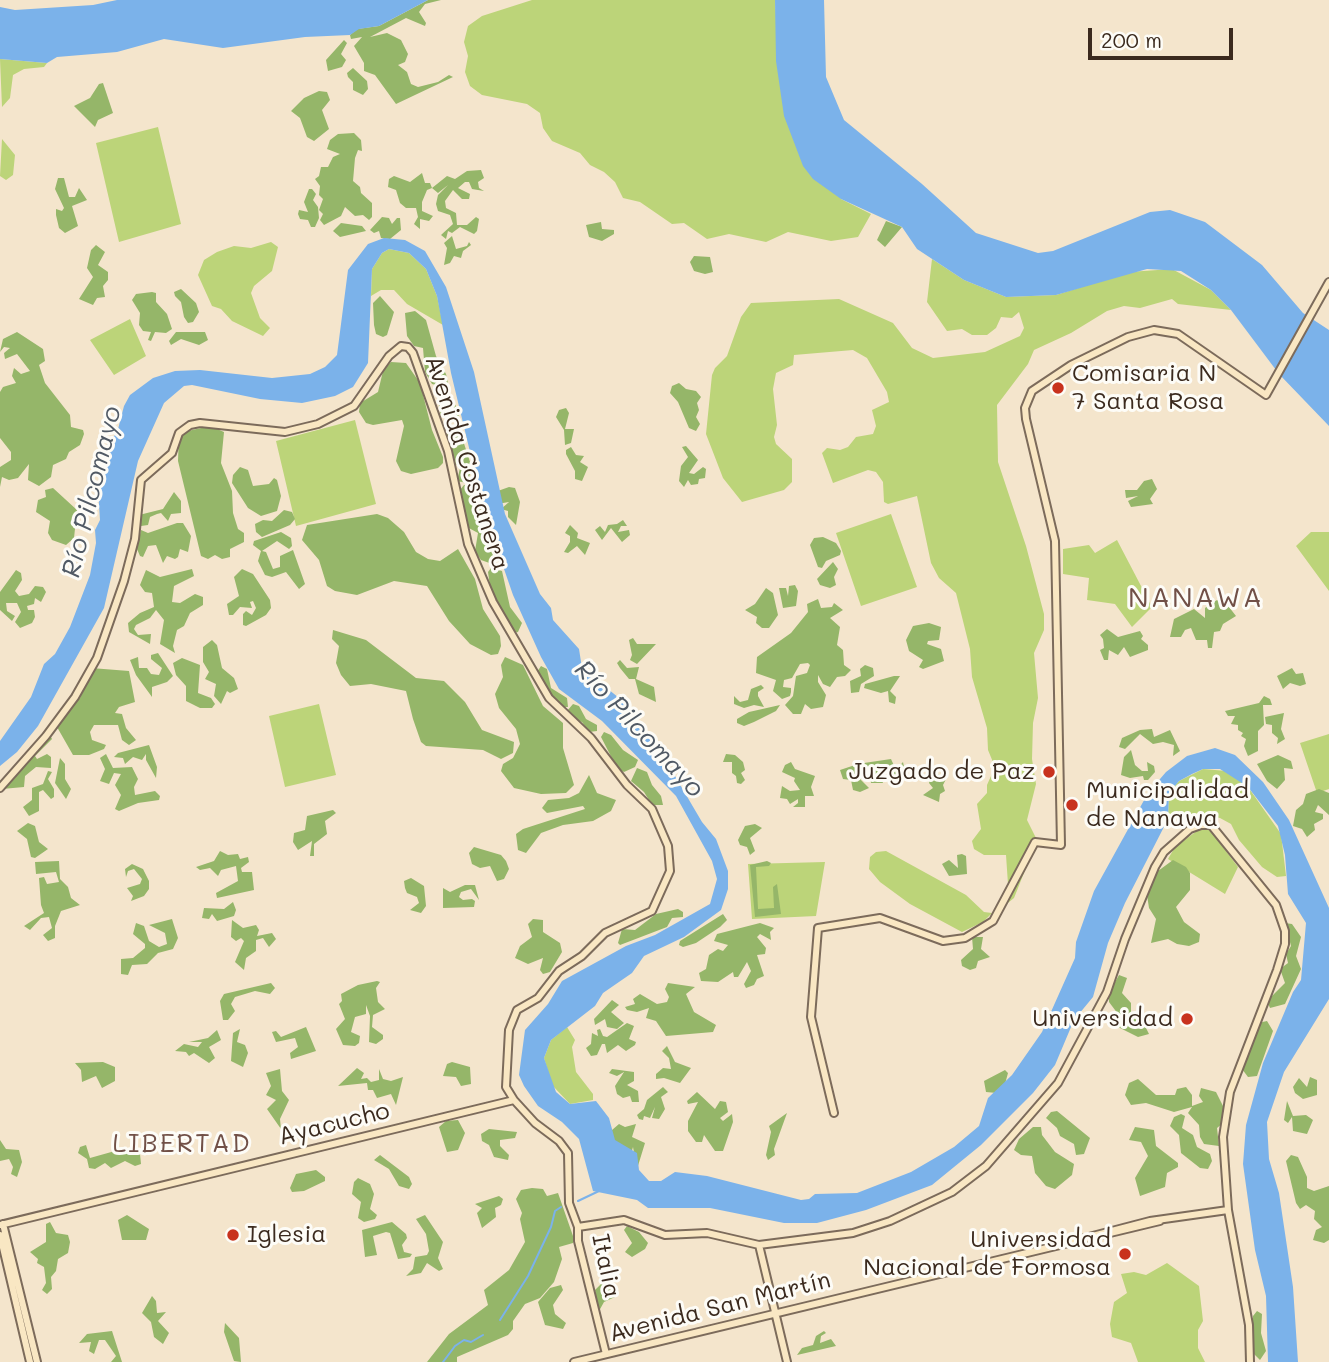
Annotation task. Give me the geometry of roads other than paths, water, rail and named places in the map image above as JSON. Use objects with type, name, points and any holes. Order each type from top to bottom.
[{"type":"street","points":[[834,1113],[811,1017],[818,928],[880,918],[943,941],[965,938],[993,921],[1035,842],[1061,845],[1055,541],[1026,419],[1025,408],[1032,391],[1082,359],[1128,337],[1154,330],[1178,334],[1266,395],[1312,317],[1329,282]]},
{"type":"street","name":"Avenida Costanera","points":[[0,788],[46,736],[75,697],[97,658],[116,610],[135,539],[141,480],[173,453],[179,433],[190,425],[200,423],[285,432],[318,424],[354,406],[389,356],[401,346],[408,347],[413,353],[445,444],[468,544],[493,602],[549,698],[591,738],[627,785],[652,809],[670,853],[670,872],[652,911],[596,940],[582,956],[552,976],[538,998],[513,1016],[505,1078],[514,1100]]},
{"type":"street","points":[[514,1100],[568,1153],[569,1203],[578,1227],[625,1220],[665,1235],[708,1233],[759,1245],[853,1233],[890,1221],[952,1192],[986,1166],[1058,1083],[1107,992],[1125,939],[1155,867],[1177,839],[1201,824],[1211,825],[1241,866],[1276,905],[1285,931],[1285,944],[1277,970],[1230,1092],[1223,1136],[1228,1210],[1249,1325],[1250,1362]]},
{"type":"street","name":"Ayacucho","points":[[2,1224],[514,1100]]},
{"type":"street","name":"Avenida San Martín","points":[[573,1362],[1099,1233],[1228,1210]]},
{"type":"street","points":[[2,1224],[37,1362]]},
{"type":"street","name":"Italia","points":[[578,1227],[578,1241],[606,1354]]},
{"type":"street","points":[[0,1236],[30,1362]]},
{"type":"street","points":[[759,1245],[787,1362]]},
{"type":"water","points":[[117,0],[428,0],[379,26],[359,29],[350,35],[305,37],[223,48],[164,39],[117,52],[57,57],[47,63],[0,59],[0,7],[15,10],[93,5]]},
{"type":"water","points":[[775,0],[824,0],[826,77],[844,120],[922,184],[976,233],[1038,253],[1053,251],[1150,212],[1170,210],[1205,222],[1262,265],[1303,313],[1329,330],[1329,426],[1279,374],[1231,310],[1211,290],[1181,271],[1147,269],[1056,295],[1006,297],[964,280],[917,249],[902,227],[841,199],[813,179],[803,166],[784,116],[776,61]]},
{"type":"water","name":"Río Pilcomayo","points":[[384,238],[405,240],[425,251],[446,287],[474,372],[505,514],[540,594],[551,608],[553,620],[579,649],[582,668],[624,702],[662,754],[702,822],[716,839],[728,871],[728,889],[721,910],[684,937],[644,956],[632,973],[603,993],[595,1006],[551,1040],[544,1058],[556,1092],[570,1104],[596,1101],[609,1118],[615,1140],[637,1153],[639,1170],[649,1181],[661,1181],[675,1172],[707,1176],[801,1200],[809,1199],[815,1194],[857,1193],[911,1172],[954,1147],[979,1126],[988,1098],[1012,1075],[1042,1032],[1075,958],[1076,942],[1094,891],[1148,793],[1166,772],[1187,756],[1215,748],[1235,755],[1263,782],[1289,820],[1329,908],[1329,999],[1284,1072],[1267,1122],[1269,1159],[1279,1193],[1293,1287],[1298,1362],[1268,1362],[1266,1296],[1255,1250],[1243,1164],[1246,1125],[1263,1063],[1293,992],[1301,980],[1306,923],[1288,894],[1285,855],[1278,826],[1248,787],[1220,769],[1203,769],[1192,774],[1179,781],[1169,793],[1168,819],[1125,903],[1108,943],[1093,997],[1074,1020],[1055,1065],[1033,1093],[981,1145],[932,1185],[866,1210],[817,1223],[784,1223],[710,1208],[648,1208],[637,1200],[593,1191],[579,1139],[562,1122],[538,1106],[519,1075],[525,1030],[548,1004],[562,981],[626,946],[655,935],[710,904],[717,879],[712,861],[676,796],[602,721],[559,689],[541,657],[513,595],[485,514],[451,373],[437,296],[426,269],[409,253],[389,249],[382,253],[372,269],[368,363],[353,387],[335,396],[302,403],[260,399],[192,385],[184,386],[164,403],[138,461],[104,608],[38,726],[17,752],[0,766],[0,741],[31,697],[44,664],[55,654],[70,627],[90,575],[96,543],[95,530],[100,520],[98,490],[108,442],[117,433],[124,406],[130,395],[153,378],[175,371],[200,370],[272,378],[310,374],[325,367],[337,355],[348,270],[368,244]]},
{"type":"waterway","points":[[578,1201],[599,1191]]},
{"type":"waterway","points":[[500,1320],[528,1276],[551,1227],[555,1211],[561,1207]]},
{"type":"waterway","points":[[443,1362],[455,1346],[464,1340],[471,1342],[483,1335]]},
{"type":"place","name":"Comisaria N 7 Santa Rosa","points":[[1058,388]]},
{"type":"place","name":"Juzgado de Paz","points":[[1049,772]]},
{"type":"place","name":"Municipalidad de Nanawa","points":[[1072,805]]},
{"type":"place","name":"Universidad","points":[[1187,1019]]},
{"type":"place","name":"Iglesia","points":[[233,1235]]},
{"type":"place","name":"Universidad Nacional de Formosa","points":[[1125,1254]]},
{"type":"district","name":"NANAWA","points":[[1196,598]]},
{"type":"district","name":"LIBERTAD","points":[[182,1144]]}]
